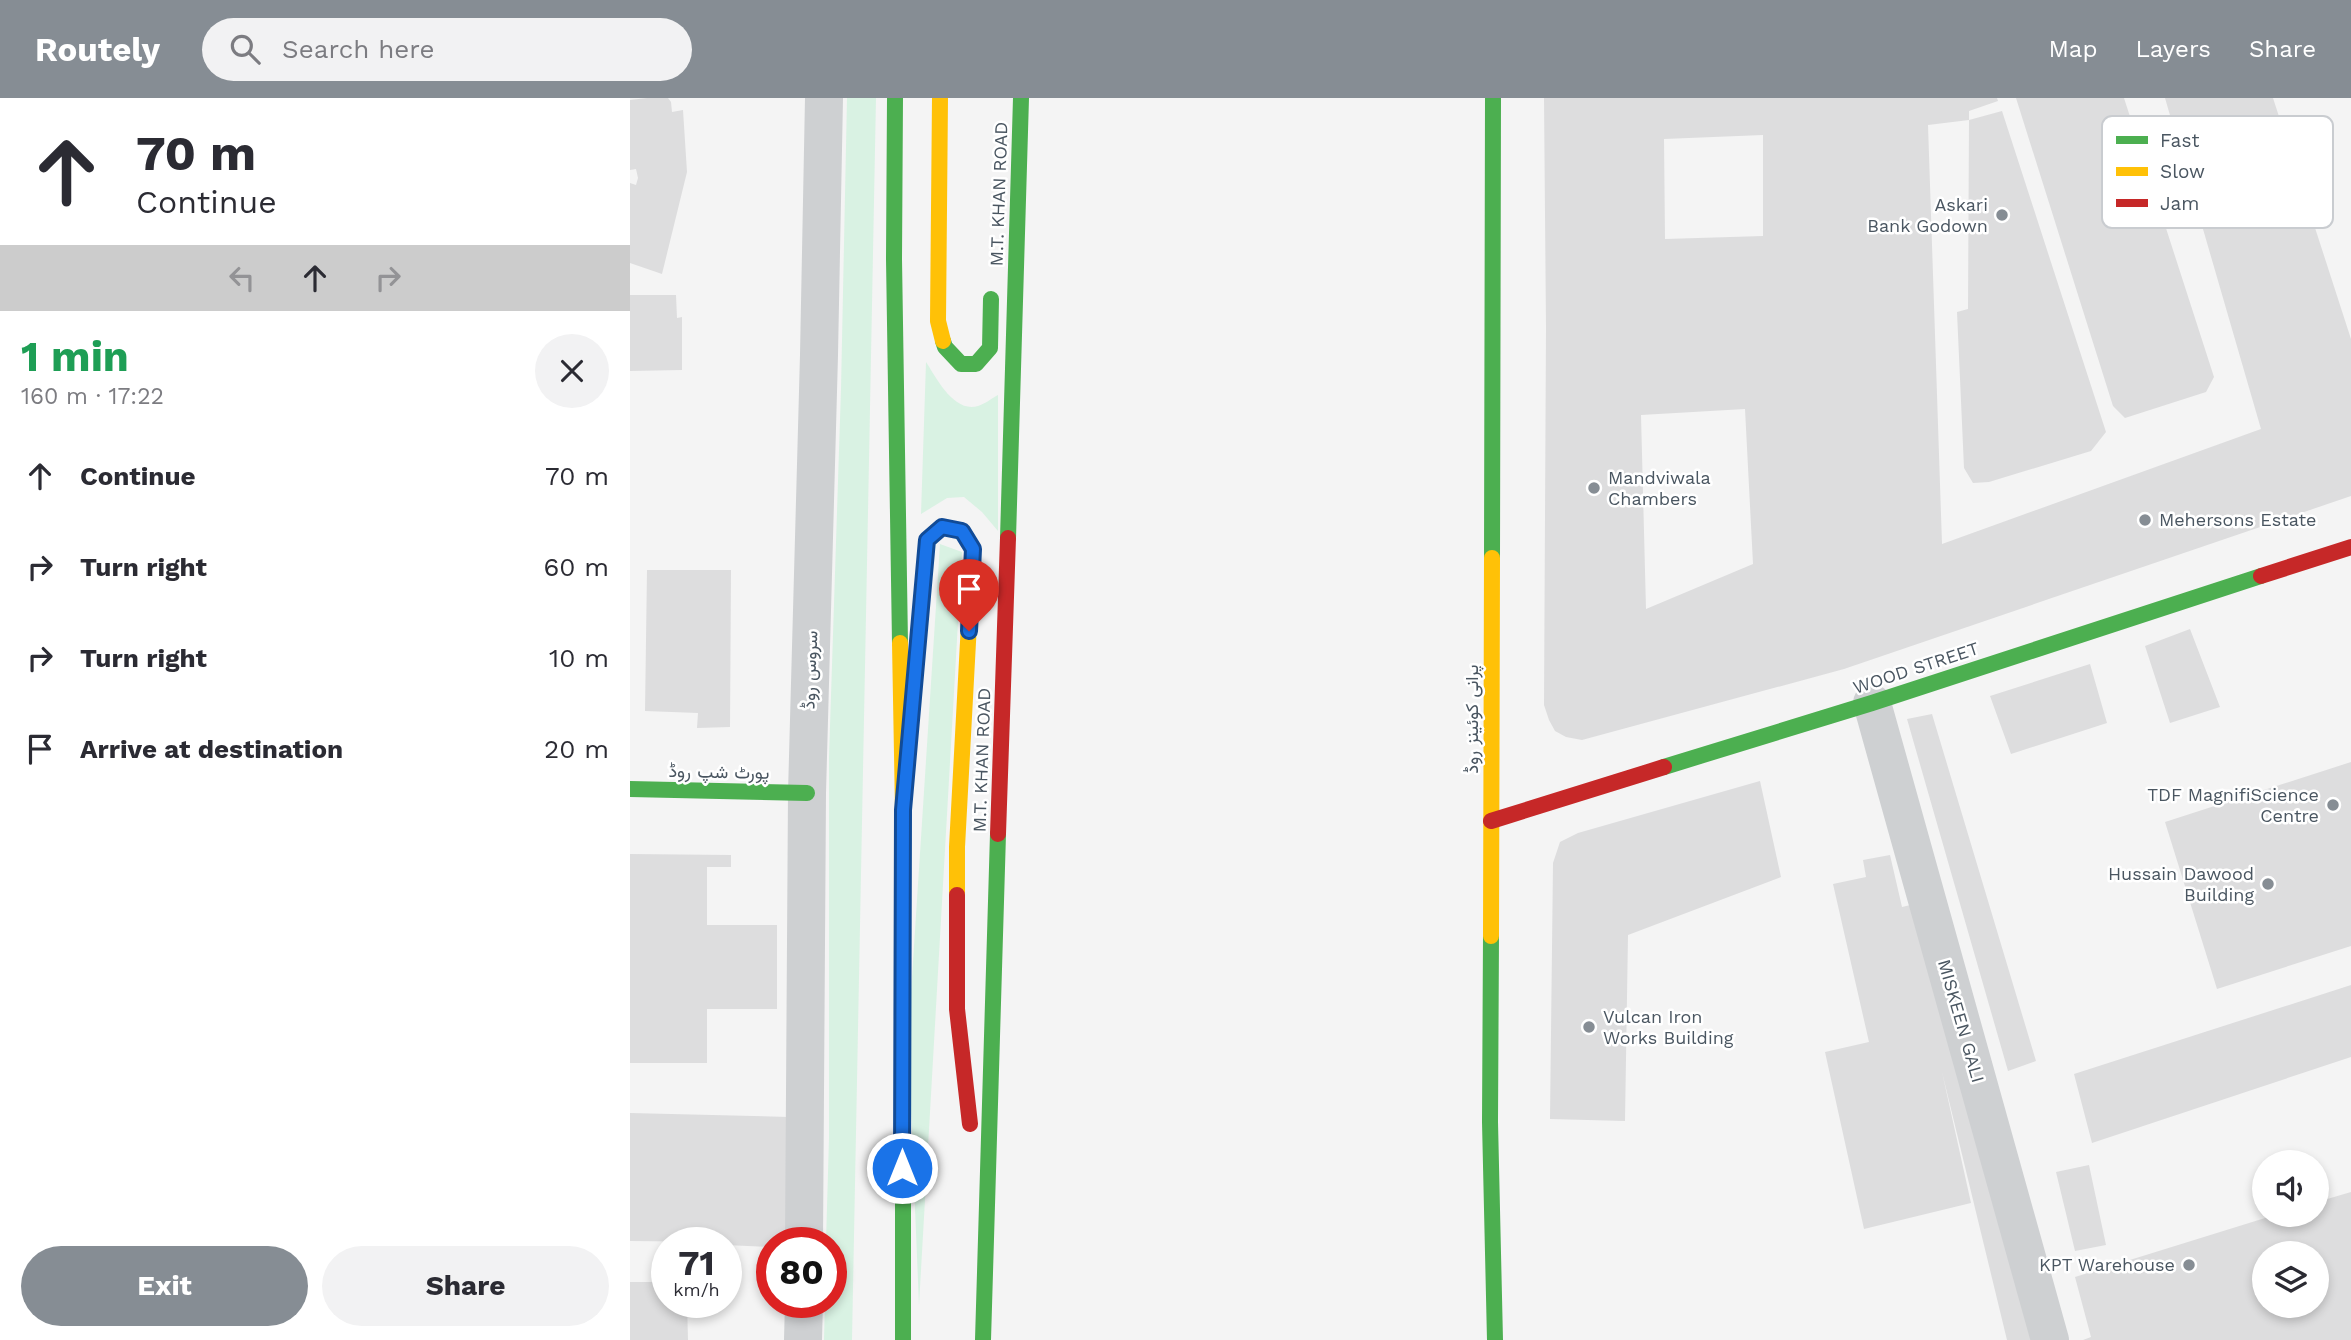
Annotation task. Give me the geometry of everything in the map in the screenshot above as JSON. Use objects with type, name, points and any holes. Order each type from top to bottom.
[{"type":"main road","points":[[895,98],[894,260],[903,810],[903,1340]]},
{"type":"main road","points":[[940,98],[938,321],[945,347],[961,364],[976,364],[990,348],[991,280]]},
{"type":"main road","name":"M.T. KHAN ROAD","points":[[983,1340],[1021,98]]},
{"type":"main road","name":"پرانی کوئینز روڈ","points":[[1493,98],[1490,1122],[1495,1340]]},
{"type":"main road","points":[[919,629],[927,540],[942,527],[962,531],[973,549],[957,847],[957,1009],[985,1256]]},
{"type":"main road","name":"WOOD STREET","points":[[1491,821],[1872,703],[2351,547]]},
{"type":"main road","points":[[903,810],[916,657]]},
{"type":"main road","name":"پورٹ شپ روڈ","points":[[630,789],[807,793]]},
{"type":"street","name":"سروس روڈ","points":[[804,1227],[807,793],[824,98]]},
{"type":"street","name":"MISKEEN GALI","points":[[1872,703],[2050,1340]]},
{"type":"street","points":[[803,1318],[803,1340]]},
{"type":"green space","points":[[847,98],[876,98],[852,1340],[824,1340],[825,1318],[847,1318],[847,1227],[826,1227],[829,757]]},
{"type":"green space","points":[[926,362],[947,393],[961,404],[978,406],[998,395],[998,531],[982,512],[964,497],[947,498],[921,514]]},
{"type":"green space","points":[[940,544],[962,552],[919,1305],[908,1039]]},
{"type":"building","points":[[668,98],[672,112],[683,110],[687,172],[662,274],[630,263],[630,183],[636,185],[638,178],[636,169],[630,170],[630,100]]},
{"type":"building","points":[[1544,98],[1997,98],[1998,101],[1969,111],[1969,120],[1928,125],[1942,544],[2261,429],[2203,228],[2315,228],[2351,339],[2351,496],[1844,669],[1582,740],[1566,737],[1555,731],[1544,705]],"holes":[[[1763,135],[1763,236],[1665,239],[1664,139]],[[1745,409],[1753,564],[1646,609],[1641,415]]]},
{"type":"building","points":[[2016,98],[2124,98],[2130,116],[2102,116],[2102,228],[2166,228],[2214,377],[2206,392],[2125,418],[2113,406]]},
{"type":"building","points":[[2165,98],[2273,98],[2279,116],[2170,116]]},
{"type":"building","name":"Askari Bank Godown","points":[[2002,111],[2106,432],[2091,451],[1989,482],[1973,483],[1964,468],[1957,312],[1968,309],[1969,120]]},
{"type":"building","points":[[630,295],[676,295],[677,318],[682,317],[682,370],[630,371]]},
{"type":"building","points":[[647,570],[731,570],[730,727],[697,728],[698,713],[645,711]]},
{"type":"building","points":[[2190,629],[2220,707],[2170,723],[2145,646]]},
{"type":"building","points":[[2090,664],[2107,723],[2011,754],[1990,696]]},
{"type":"building","points":[[1932,714],[2036,1061],[2008,1071],[1907,719]]},
{"type":"building","name":"Hussain Dawood Building","points":[[2351,762],[2351,946],[2217,989],[2165,822]]},
{"type":"building","name":"Vulcan Iron Works Building","points":[[1760,781],[1781,877],[1628,935],[1625,1121],[1550,1119],[1553,863],[1560,842],[1578,833]]},
{"type":"building","points":[[630,854],[731,855],[731,867],[707,867],[707,925],[777,925],[777,1009],[707,1009],[707,1063],[630,1063]]},
{"type":"building","points":[[1890,855],[1902,907],[1919,903],[2038,1340],[2007,1340],[1942,1072],[1971,1203],[1864,1229],[1825,1052],[1869,1042],[1833,884],[1866,877],[1863,860]]},
{"type":"building","points":[[2351,985],[2351,1057],[2092,1143],[2074,1074]]},
{"type":"building","points":[[630,1113],[789,1117],[787,1227],[756,1227],[756,1246],[742,1246],[742,1227],[651,1227],[651,1241],[630,1241]]},
{"type":"building","points":[[2089,1165],[2106,1245],[2075,1251],[2056,1172]]},
{"type":"building","name":"KPT Warehouse","points":[[2351,1192],[2351,1340],[2083,1340],[2091,1337],[2075,1277],[2252,1222],[2252,1227],[2329,1227],[2329,1198]]},
{"type":"building","points":[[630,1282],[651,1282],[651,1318],[687,1318],[688,1340],[630,1340]]},
{"type":"traffic: fast","points":[[895,98],[894,259],[900,643]]},
{"type":"traffic: fast","points":[[1008,538],[1021,98]]},
{"type":"traffic: fast","points":[[1492,558],[1493,98]]},
{"type":"traffic: fast","points":[[943,341],[945,347],[961,364],[976,364],[990,348],[991,299]]},
{"type":"traffic: fast","points":[[1664,767],[1872,703],[2261,576]]},
{"type":"traffic: fast","points":[[630,789],[807,793]]},
{"type":"traffic: fast","points":[[983,1340],[998,834]]},
{"type":"traffic: fast","points":[[1491,936],[1490,1122],[1495,1340]]},
{"type":"traffic: fast","points":[[903,1103],[903,1340]]},
{"type":"traffic: slow","points":[[940,98],[938,321],[943,341]]},
{"type":"traffic: slow","points":[[921,609],[927,540],[941,527],[962,531],[973,549],[957,847],[957,895]]},
{"type":"traffic: slow","points":[[1491,936],[1492,558]]},
{"type":"traffic: slow","points":[[900,643],[903,1103]]},
{"type":"traffic: jam","points":[[998,834],[1008,538]]},
{"type":"traffic: jam","points":[[2261,576],[2351,547]]},
{"type":"traffic: jam","points":[[1491,821],[1664,767]]},
{"type":"traffic: jam","points":[[957,895],[957,1009],[970,1124]]},
{"type":"place","name":"Askari Bank Godown","points":[[2002,215]]},
{"type":"place","name":"Mandviwala Chambers","points":[[1594,488]]},
{"type":"place","name":"Mehersons Estate","points":[[2145,520]]},
{"type":"place","name":"TDF MagnifiScience Centre","points":[[2333,805]]},
{"type":"place","name":"Hussain Dawood Building","points":[[2268,884]]},
{"type":"place","name":"Vulcan Iron Works Building","points":[[1589,1027]]},
{"type":"place","name":"KPT Warehouse","points":[[2189,1265]]},
{"type":"route","points":[[902,1168],[903,810],[927,540],[942,527],[962,531],[973,549],[969,631]]}]
